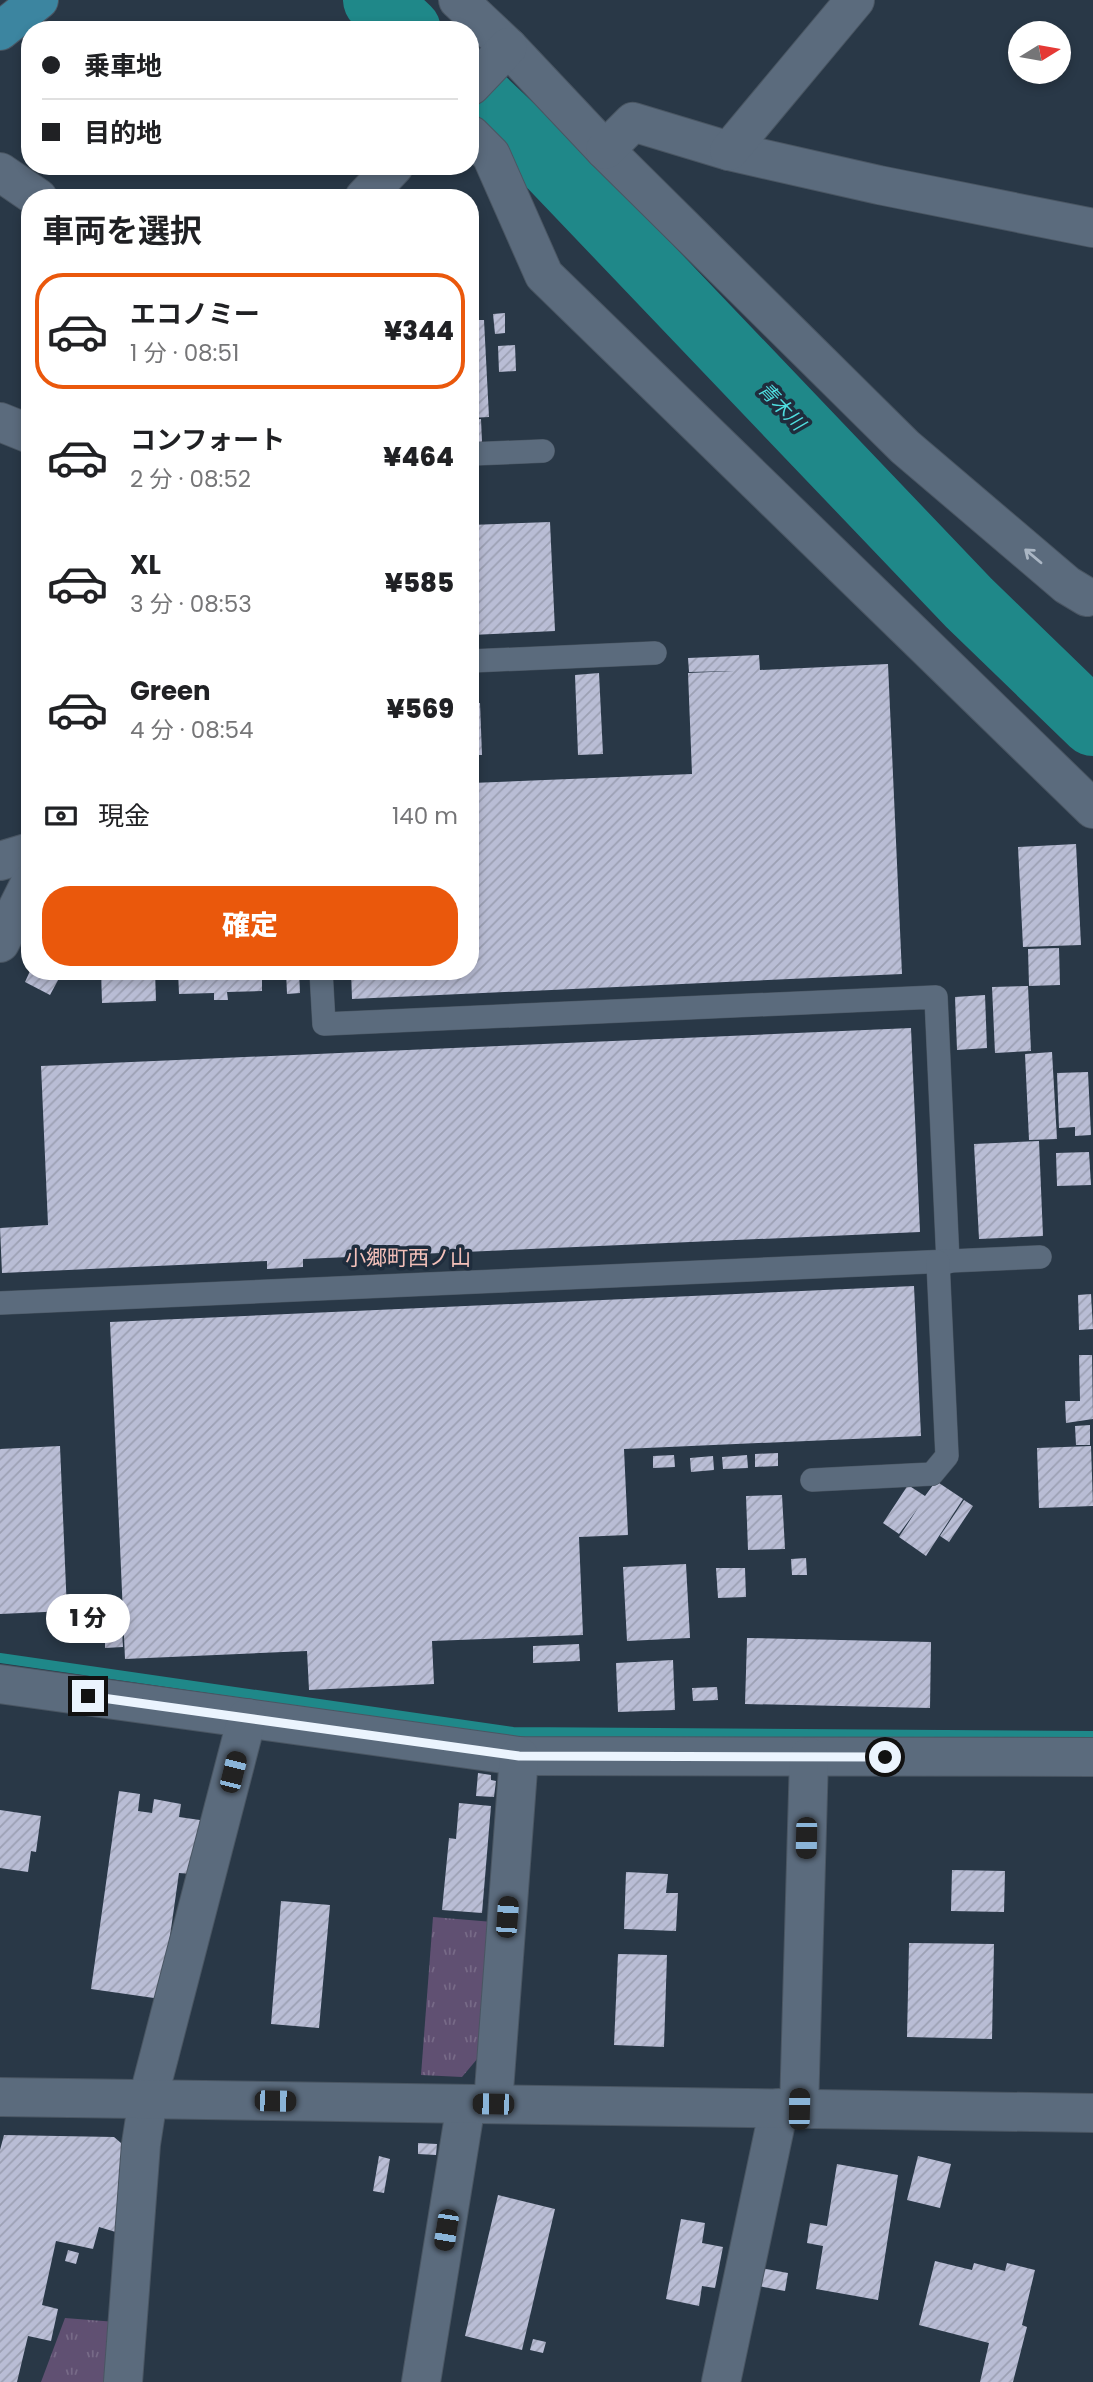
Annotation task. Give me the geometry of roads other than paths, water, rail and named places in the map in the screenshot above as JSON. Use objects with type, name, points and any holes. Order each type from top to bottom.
[{"type":"main road","points":[[0,31],[39,0]]},
{"type":"street","points":[[458,0],[468,21]]},
{"type":"street","points":[[729,151],[855,0]]},
{"type":"street","points":[[479,43],[490,66],[605,150],[905,447],[1067,585],[1087,597]]},
{"type":"street","points":[[605,150],[633,122],[729,151],[879,185],[1093,228]]},
{"type":"street","points":[[479,143],[491,155],[544,275],[1093,809]]},
{"type":"street","points":[[0,172],[25,189]]},
{"type":"street","points":[[372,189],[386,175]]},
{"type":"street","points":[[0,422],[21,430]]},
{"type":"street","points":[[0,861],[21,855]]},
{"type":"street","points":[[0,943],[21,901]]},
{"type":"street","points":[[0,1684],[519,1756],[1093,1757]]},
{"type":"street","points":[[123,2382],[141,2144],[148,2099],[247,1718]]},
{"type":"street","points":[[421,2382],[480,2104],[519,1756]]},
{"type":"street","points":[[721,2382],[789,2108],[808,1757]]},
{"type":"street","points":[[0,2097],[1093,2113]]},
{"type":"lane","points":[[479,454],[543,451]]},
{"type":"lane","points":[[479,662],[655,653]]},
{"type":"lane","points":[[322,980],[324,1024],[936,997],[947,1457],[932,1474],[812,1480]]},
{"type":"lane","points":[[0,1304],[1040,1257]]},
{"type":"waterway","name":"青木川","points":[[376,0],[398,21]]},
{"type":"waterway","name":"青木川","points":[[479,97],[551,165],[969,603],[1093,723]]},
{"type":"waterway","points":[[0,1658],[513,1732],[1093,1736]]},
{"type":"district","name":"小郷町西ノ山","points":[[408,1258]]}]
